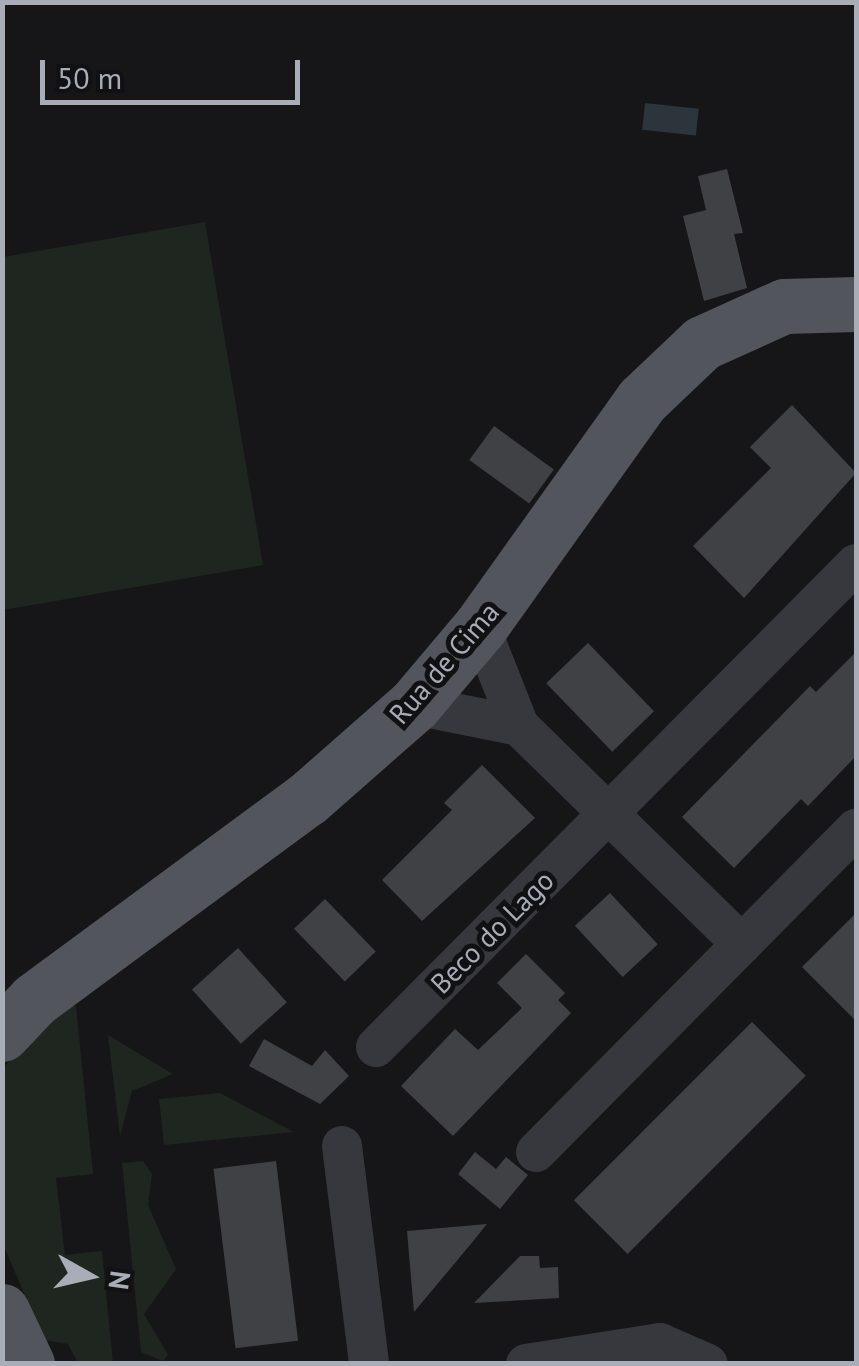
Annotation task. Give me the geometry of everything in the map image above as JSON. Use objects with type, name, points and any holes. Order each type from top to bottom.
[{"type":"main road","name":"Rua de Cima","points":[[3,1033],[34,1000],[307,799],[414,706],[480,628],[642,400],[702,342],[784,306],[856,304]]},
{"type":"main road","points":[[2,1312],[28,1364]]},
{"type":"street","name":"Beco do Lago","points":[[376,1047],[856,564]]},
{"type":"street","points":[[480,628],[520,726],[742,944]]},
{"type":"street","points":[[414,706],[520,726]]},
{"type":"street","points":[[536,1152],[856,829]]},
{"type":"street","points":[[342,1146],[369,1364]]},
{"type":"street","points":[[526,1364],[660,1343],[708,1364]]},
{"type":"shaded area","points":[[645,103],[699,109],[696,135],[642,130]]},
{"type":"shaded area","points":[[205,222],[263,565],[3,610],[3,257]]},
{"type":"shaded area","points":[[68,997],[76,1007],[93,1174],[56,1178],[65,1255],[102,1251],[113,1363],[78,1363],[68,1344],[44,1340],[3,1244],[3,1068]]},
{"type":"shaded area","points":[[108,1035],[173,1074],[132,1091],[120,1136]]},
{"type":"shaded area","points":[[220,1093],[294,1132],[164,1145],[159,1099]]},
{"type":"shaded area","points":[[143,1161],[152,1174],[148,1205],[176,1269],[144,1314],[168,1355],[163,1361],[141,1352],[122,1163]]},
{"type":"building","points":[[727,169],[743,233],[734,234],[747,288],[704,301],[683,216],[706,210],[698,176]]},
{"type":"building","points":[[792,405],[856,473],[744,598],[693,546],[771,468],[750,447]]},
{"type":"building","points":[[494,426],[554,469],[529,503],[469,460]]},
{"type":"building","points":[[588,643],[654,711],[612,752],[546,683]]},
{"type":"building","points":[[856,652],[856,756],[808,806],[801,799],[734,868],[682,817],[810,686],[816,692]]},
{"type":"building","points":[[482,765],[535,818],[422,921],[382,880],[452,810],[444,803]]},
{"type":"building","points":[[610,893],[658,944],[623,977],[575,926]]},
{"type":"building","points":[[325,899],[376,952],[345,981],[294,929]]},
{"type":"building","points":[[856,913],[856,1021],[802,967]]},
{"type":"building","points":[[238,948],[287,1002],[241,1044],[192,989]]},
{"type":"building","points":[[526,954],[565,993],[558,1000],[571,1013],[453,1136],[401,1086],[455,1029],[478,1050],[522,1008],[497,983]]},
{"type":"building","points":[[752,1022],[806,1076],[628,1254],[574,1200]]},
{"type":"building","points":[[264,1039],[312,1066],[325,1050],[349,1076],[320,1104],[249,1066]]},
{"type":"building","points":[[475,1152],[496,1169],[506,1157],[528,1175],[500,1209],[458,1174]]},
{"type":"building","points":[[276,1161],[298,1341],[236,1348],[213,1169]]},
{"type":"building","points":[[487,1224],[470,1245],[414,1312],[407,1231]]},
{"type":"building","points":[[520,1256],[539,1256],[540,1268],[558,1267],[559,1298],[474,1303]]}]
